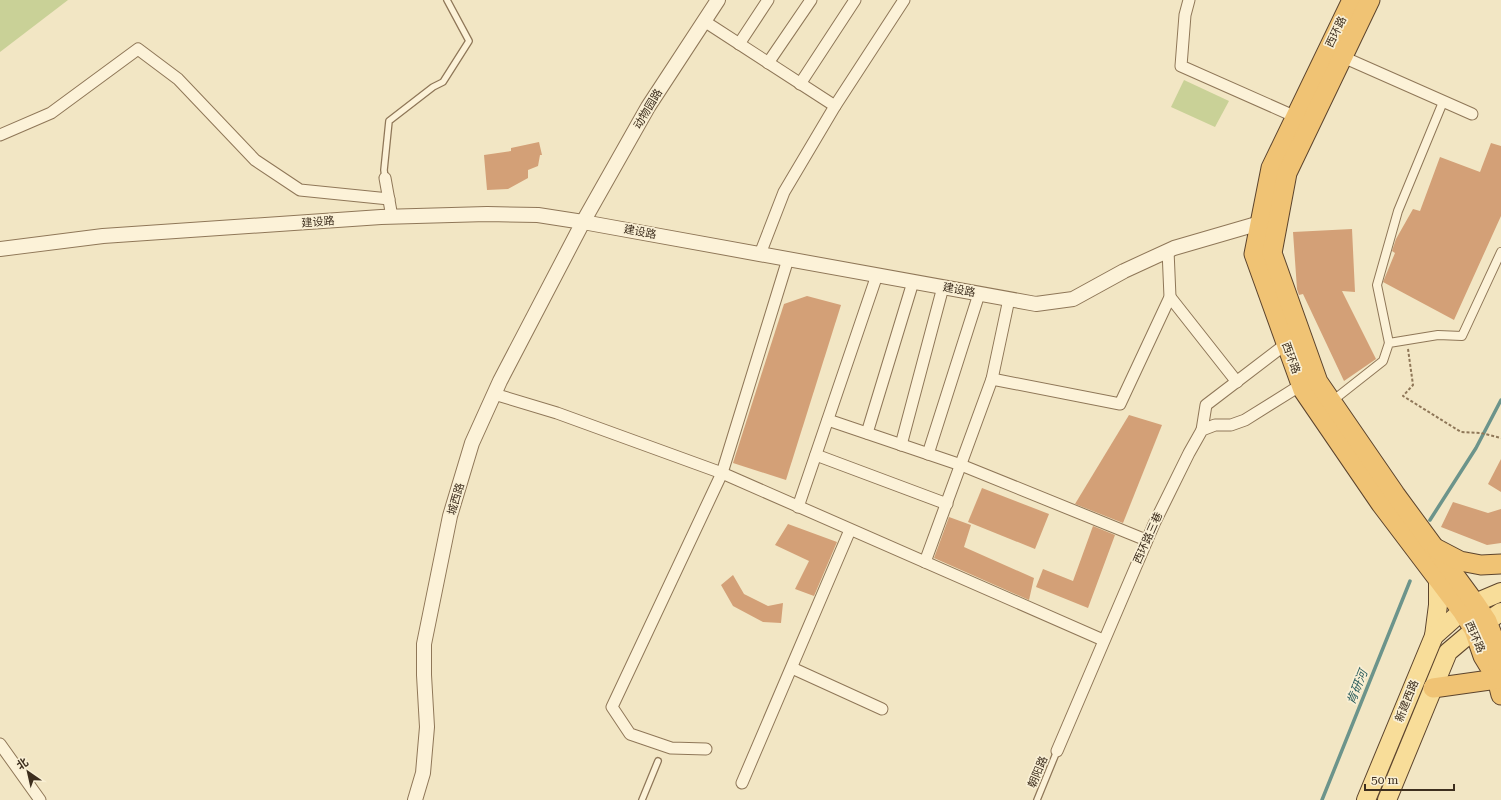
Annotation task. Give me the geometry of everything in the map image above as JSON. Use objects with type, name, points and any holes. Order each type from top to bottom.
[{"type":"highway","name":"西环路","points":[[1352,0],[1271,168],[1254,254],[1303,390],[1381,504],[1438,579],[1487,621],[1499,653],[1500,682]]},
{"type":"highway","name":"西环路","points":[[1370,0],[1287,173],[1272,253],[1318,382],[1395,494],[1436,549],[1469,607]]},
{"type":"highway","points":[[1436,549],[1460,561],[1481,565],[1501,564]]},
{"type":"highway","points":[[1433,688],[1500,682]]},
{"type":"main road","points":[[1434,636],[1438,605],[1438,579]]},
{"type":"main road","name":"新建西路","points":[[1366,800],[1434,636],[1469,607],[1501,592]]},
{"type":"main road","name":"新建西路","points":[[1387,800],[1448,652],[1487,621]]},
{"type":"street","name":"动物园路","points":[[583,222],[648,107],[718,0]]},
{"type":"street","points":[[740,44],[768,0]]},
{"type":"street","points":[[768,64],[811,0]]},
{"type":"street","points":[[800,84],[854,0]]},
{"type":"street","points":[[760,254],[784,192],[835,106],[904,0]]},
{"type":"street","points":[[1189,0],[1185,15],[1181,66],[1296,117]]},
{"type":"street","points":[[704,21],[768,64],[835,106]]},
{"type":"street","points":[[0,135],[52,113],[138,49],[178,80],[255,160],[300,190],[389,199]]},
{"type":"street","points":[[1343,57],[1472,114]]},
{"type":"street","points":[[1331,402],[1383,361],[1389,343],[1378,285],[1398,211],[1443,102]]},
{"type":"street","points":[[385,178],[392,217]]},
{"type":"street","name":"建设路","points":[[0,250],[102,236],[392,217],[487,214],[538,215],[1036,304],[1074,299],[1124,271],[1168,250],[1260,223]]},
{"type":"street","name":"城西路","points":[[415,800],[423,773],[427,727],[424,644],[450,516],[472,443],[494,394],[583,222]]},
{"type":"street","points":[[992,379],[1120,404],[1170,297],[1168,250]]},
{"type":"street","points":[[1389,343],[1438,335],[1462,336],[1501,252]]},
{"type":"street","points":[[706,749],[671,748],[630,734],[612,707],[722,473],[788,259]]},
{"type":"street","points":[[798,507],[877,275]]},
{"type":"street","points":[[867,433],[913,282]]},
{"type":"street","points":[[901,445],[943,287]]},
{"type":"street","points":[[928,454],[979,294]]},
{"type":"street","points":[[1170,297],[1237,382]]},
{"type":"street","points":[[925,562],[992,379],[1009,299]]},
{"type":"street","points":[[1202,430],[1206,405],[1286,344]]},
{"type":"street","points":[[1202,430],[1215,425],[1231,425],[1245,420],[1301,385]]},
{"type":"street","points":[[494,394],[557,413],[722,473],[1103,640]]},
{"type":"street","points":[[828,420],[960,465],[1146,540]]},
{"type":"street","name":"西环路三巷","points":[[1057,751],[1146,540],[1202,430]]},
{"type":"street","points":[[816,455],[947,504]]},
{"type":"street","points":[[742,783],[850,530]]},
{"type":"street","points":[[792,668],[882,708]]},
{"type":"street","points":[[0,744],[40,800]]},
{"type":"lane","points":[[385,178],[384,170],[389,122],[433,87],[443,82],[469,41],[448,0]]},
{"type":"lane","name":"朝阳路","points":[[1037,800],[1057,751]]},
{"type":"lane","points":[[642,800],[658,761]]},
{"type":"path","points":[[1407,340],[1413,385],[1403,396],[1461,432],[1481,433],[1501,438]]},
{"type":"green space","points":[[0,0],[68,0],[0,52]]},
{"type":"green space","points":[[1184,80],[1229,101],[1215,127],[1171,107]]},
{"type":"building","points":[[539,142],[542,155],[540,155],[538,166],[528,170],[528,178],[508,189],[487,190],[484,155],[511,151],[511,148]]},
{"type":"building","points":[[1491,143],[1501,146],[1501,216],[1454,320],[1383,282],[1395,253],[1392,251],[1396,239],[1413,209],[1420,211],[1440,157],[1480,172]]},
{"type":"building","points":[[1352,229],[1355,292],[1342,291],[1376,359],[1344,381],[1303,294],[1299,295],[1297,289],[1293,232]]},
{"type":"building","points":[[807,296],[841,305],[786,480],[733,463],[784,304]]},
{"type":"building","points":[[1129,415],[1162,425],[1123,523],[1075,504]]},
{"type":"building","points":[[1501,459],[1501,492],[1488,484]]},
{"type":"building","points":[[982,488],[1049,514],[1035,549],[968,522]]},
{"type":"building","points":[[1453,502],[1488,513],[1501,509],[1501,543],[1487,545],[1441,527]]},
{"type":"building","points":[[949,517],[971,525],[964,547],[1034,578],[1029,600],[934,558]]},
{"type":"building","points":[[788,524],[837,542],[814,596],[795,589],[809,561],[775,545]]},
{"type":"building","points":[[1093,526],[1115,535],[1088,608],[1036,587],[1043,569],[1073,581]]},
{"type":"building","points":[[733,575],[744,594],[768,606],[783,603],[781,623],[763,622],[733,606],[721,585]]},
{"type":"waterway","name":"肯研河","points":[[1430,520],[1476,448],[1501,400]]},
{"type":"waterway","name":"肯研河","points":[[1322,800],[1410,581]]}]
